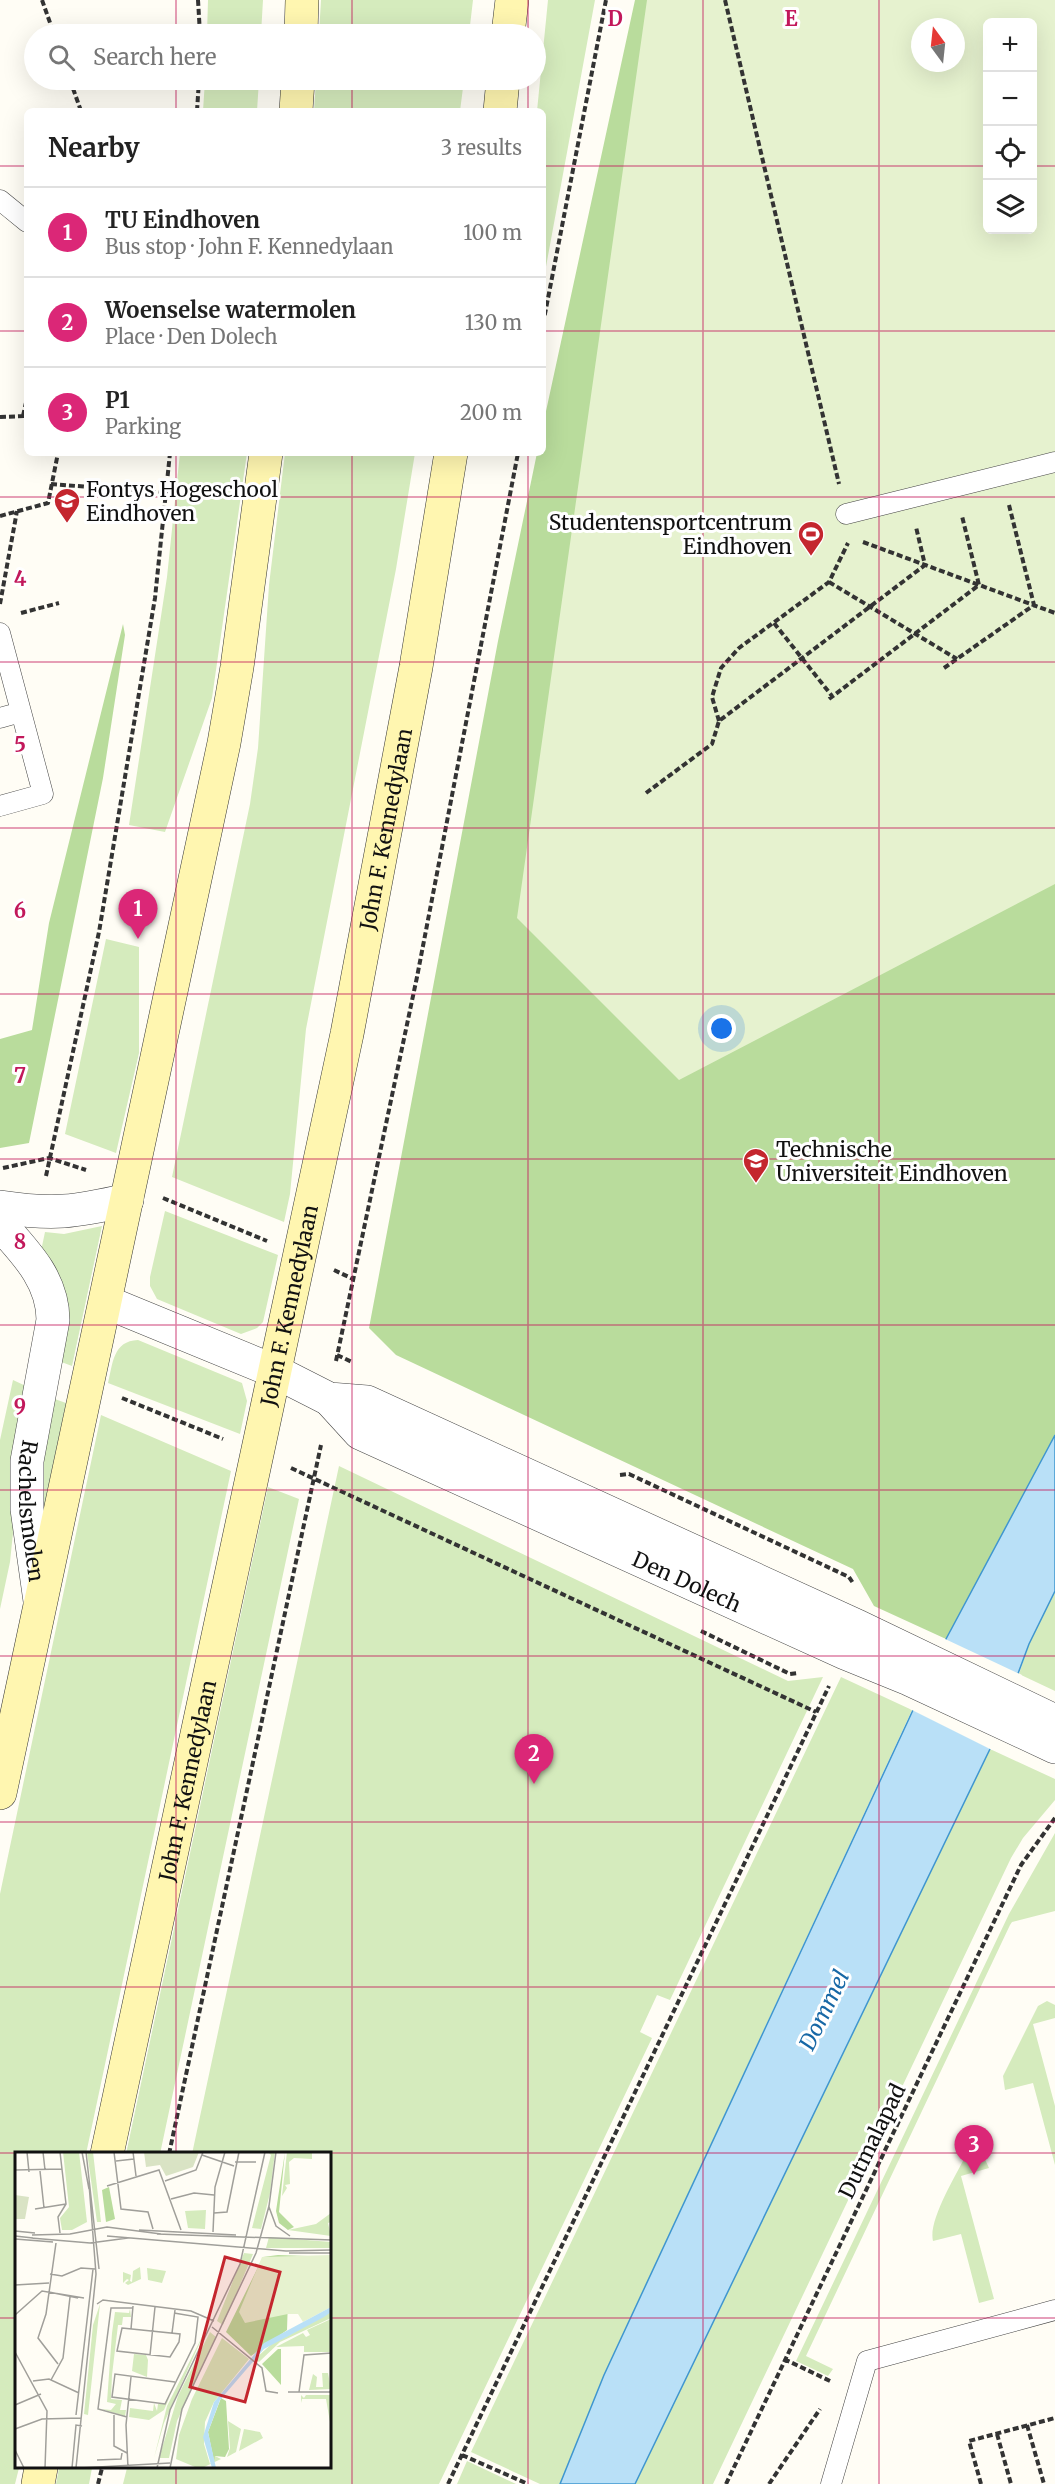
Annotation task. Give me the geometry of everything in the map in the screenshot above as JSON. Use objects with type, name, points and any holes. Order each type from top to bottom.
[{"type":"main road","points":[[301,24],[302,0]]},
{"type":"main road","points":[[509,24],[512,0]]},
{"type":"main road","points":[[296,108],[297,90]]},
{"type":"main road","points":[[500,108],[502,90]]},
{"type":"main road","points":[[0,1793],[224,743],[237,667],[266,456]]},
{"type":"main road","name":"John F. Kennedylaan","points":[[107,2152],[347,1034],[416,667],[451,456]]},
{"type":"main road","points":[[38,2484],[41,2469]]},
{"type":"street","points":[[0,1207],[41,1213],[75,1212],[129,1192]]},
{"type":"street","name":"Rachelsmolen","points":[[0,1224],[30,1258],[47,1286],[53,1302],[51,1332],[27,1461],[27,1509],[40,1602]]},
{"type":"street","points":[[106,1302],[274,1371]]},
{"type":"street","name":"Den Dolech","points":[[274,1371],[329,1399],[360,1433],[845,1653],[916,1669],[1039,1722],[1055,1747]]},
{"type":"lane","points":[[0,200],[24,220]]},
{"type":"lane","points":[[846,514],[1055,462]]},
{"type":"lane","points":[[0,633],[43,794],[0,806]]},
{"type":"lane","points":[[0,718],[21,712]]},
{"type":"lane","points":[[831,2484],[867,2361],[1055,2310]]},
{"type":"path","points":[[42,0],[50,24]]},
{"type":"path","points":[[198,0],[199,24]]},
{"type":"path","points":[[546,309],[606,0]]},
{"type":"path","points":[[646,793],[712,744],[719,721],[712,697],[721,668],[739,648],[829,582],[851,537],[725,0]]},
{"type":"path","points":[[74,90],[80,108]]},
{"type":"path","points":[[197,108],[198,90]]},
{"type":"path","points":[[0,417],[24,416]]},
{"type":"path","points":[[0,516],[48,503],[57,456]]},
{"type":"path","points":[[41,1213],[49,1158],[99,932],[155,598],[170,456]]},
{"type":"path","points":[[337,1355],[417,976],[517,456]]},
{"type":"path","points":[[1001,475],[1034,605]]},
{"type":"path","points":[[51,484],[166,493]]},
{"type":"path","points":[[955,486],[979,585]]},
{"type":"path","points":[[908,498],[926,565]]},
{"type":"path","points":[[0,604],[17,511]]},
{"type":"path","points":[[851,537],[1055,613]]},
{"type":"path","points":[[719,721],[926,565]]},
{"type":"path","points":[[829,582],[957,659]]},
{"type":"path","points":[[774,623],[830,698],[979,585]]},
{"type":"path","points":[[20,614],[58,603]]},
{"type":"path","points":[[944,668],[1034,605]]},
{"type":"path","points":[[0,1169],[49,1158],[129,1192],[298,1255],[353,1279]]},
{"type":"path","points":[[89,1384],[314,1478],[816,1712]]},
{"type":"path","points":[[169,2152],[320,1450]]},
{"type":"path","points":[[448,2484],[832,1680]]},
{"type":"path","name":"Dutmalapad","points":[[726,2484],[1021,1864],[1055,1818]]},
{"type":"path","points":[[784,2359],[837,2384],[858,2387]]},
{"type":"path","points":[[769,2484],[837,2384]]},
{"type":"path","points":[[981,2484],[969,2441],[1055,2418]]},
{"type":"path","points":[[1027,2425],[1044,2484]]},
{"type":"path","points":[[997,2433],[1011,2484]]},
{"type":"path","points":[[462,2455],[528,2484]]},
{"type":"path","points":[[98,2484],[102,2469]]},
{"type":"green space","points":[[208,0],[263,0],[262,24],[207,24]]},
{"type":"green space","points":[[321,0],[473,0],[470,24],[320,24]]},
{"type":"green space","points":[[548,0],[595,0],[546,267],[546,108],[537,108],[539,90],[546,90],[546,24]]},
{"type":"green space","points":[[635,0],[712,0],[1055,822],[1055,1435],[946,1639],[874,1606],[853,1569],[396,1355],[369,1328],[498,641],[536,456],[546,456],[546,411]]},
{"type":"green space","name":"Studentensportcentrum Eindhoven","points":[[647,0],[1055,0],[1055,884],[679,1080],[517,918]]},
{"type":"green space","points":[[204,90],[258,90],[257,108],[203,108]]},
{"type":"green space","points":[[315,90],[463,90],[460,108],[314,108]]},
{"type":"green space","points":[[180,456],[247,456],[212,698],[165,832],[129,825],[167,577]]},
{"type":"green space","points":[[285,456],[415,456],[396,569],[306,1029],[290,1194],[284,1222],[172,1177],[250,804],[258,748],[269,585]]},
{"type":"green space","points":[[123,624],[125,635],[103,778],[29,1143],[0,1148],[0,1039],[32,1030],[49,923]]},
{"type":"green space","points":[[106,939],[139,947],[139,1053],[116,1153],[65,1134]]},
{"type":"green space","points":[[165,1211],[278,1255],[263,1322],[257,1328],[241,1334],[157,1299],[150,1286],[150,1277]]},
{"type":"green space","points":[[102,1226],[72,1366],[56,1360],[41,1251],[45,1232],[64,1234]]},
{"type":"green space","points":[[138,1340],[242,1383],[247,1401],[240,1434],[108,1383],[113,1361],[119,1349],[123,1344]]},
{"type":"green space","points":[[13,1380],[28,1387],[10,1562],[0,1609],[0,1440]]},
{"type":"green space","points":[[49,1397],[66,1403],[42,1516],[41,1445]]},
{"type":"green space","points":[[101,1415],[231,1471],[86,2152],[15,2152],[15,2469],[19,2469],[15,2484],[0,2484],[0,1894]]},
{"type":"green space","points":[[339,1466],[788,1681],[823,1677],[670,2000],[657,1995],[640,2032],[652,2038],[439,2484],[123,2484],[127,2469],[332,2469],[332,2152],[192,2152]]},
{"type":"green space","points":[[268,1487],[299,1499],[160,2152],[126,2152]]},
{"type":"green space","points":[[1055,1591],[1055,1691],[1019,1674],[1029,1644]]},
{"type":"green space","points":[[841,1677],[912,1710],[604,2375],[560,2484],[540,2484],[471,2452]]},
{"type":"green space","points":[[990,1749],[1055,1779],[1055,1800],[1023,1838],[1011,1858],[713,2484],[635,2484]]},
{"type":"green space","points":[[1055,1833],[1055,1911],[1012,1922],[1010,1925],[806,2356],[833,2369],[828,2376],[796,2361],[1009,1914]]},
{"type":"green space","points":[[1047,2001],[1055,2005],[1055,2018],[1033,2024],[1055,2106],[1055,2165],[1033,2083],[1005,2090],[1003,2076],[1038,2006]]},
{"type":"green space","points":[[974,2152],[983,2155],[989,2168],[961,2176],[994,2299],[979,2303],[961,2234],[933,2241],[934,2222],[949,2187],[965,2157]]},
{"type":"green space","points":[[467,2461],[516,2484],[457,2484]]},
{"type":"green space","points":[[59,2469],[92,2469],[89,2484],[56,2484]]},
{"type":"water","name":"Dommel","points":[[1055,1435],[1055,1591],[1029,1644],[990,1749],[635,2484],[560,2484],[604,2375],[946,1639]]},
{"type":"pier","points":[[943,1638],[1022,1675],[992,1750],[910,1709]]},
{"type":"place","name":"Fontys Hogeschool Eindhoven","points":[[67,524]]},
{"type":"place","name":"Studentensportcentrum Eindhoven","points":[[811,557]]},
{"type":"place","name":"TU Eindhoven","points":[[138,939]]},
{"type":"place","name":"Technische Universiteit Eindhoven","points":[[756,1184]]},
{"type":"place","name":"Woenselse watermolen","points":[[534,1784]]},
{"type":"place","name":"P1","points":[[974,2175]]}]
